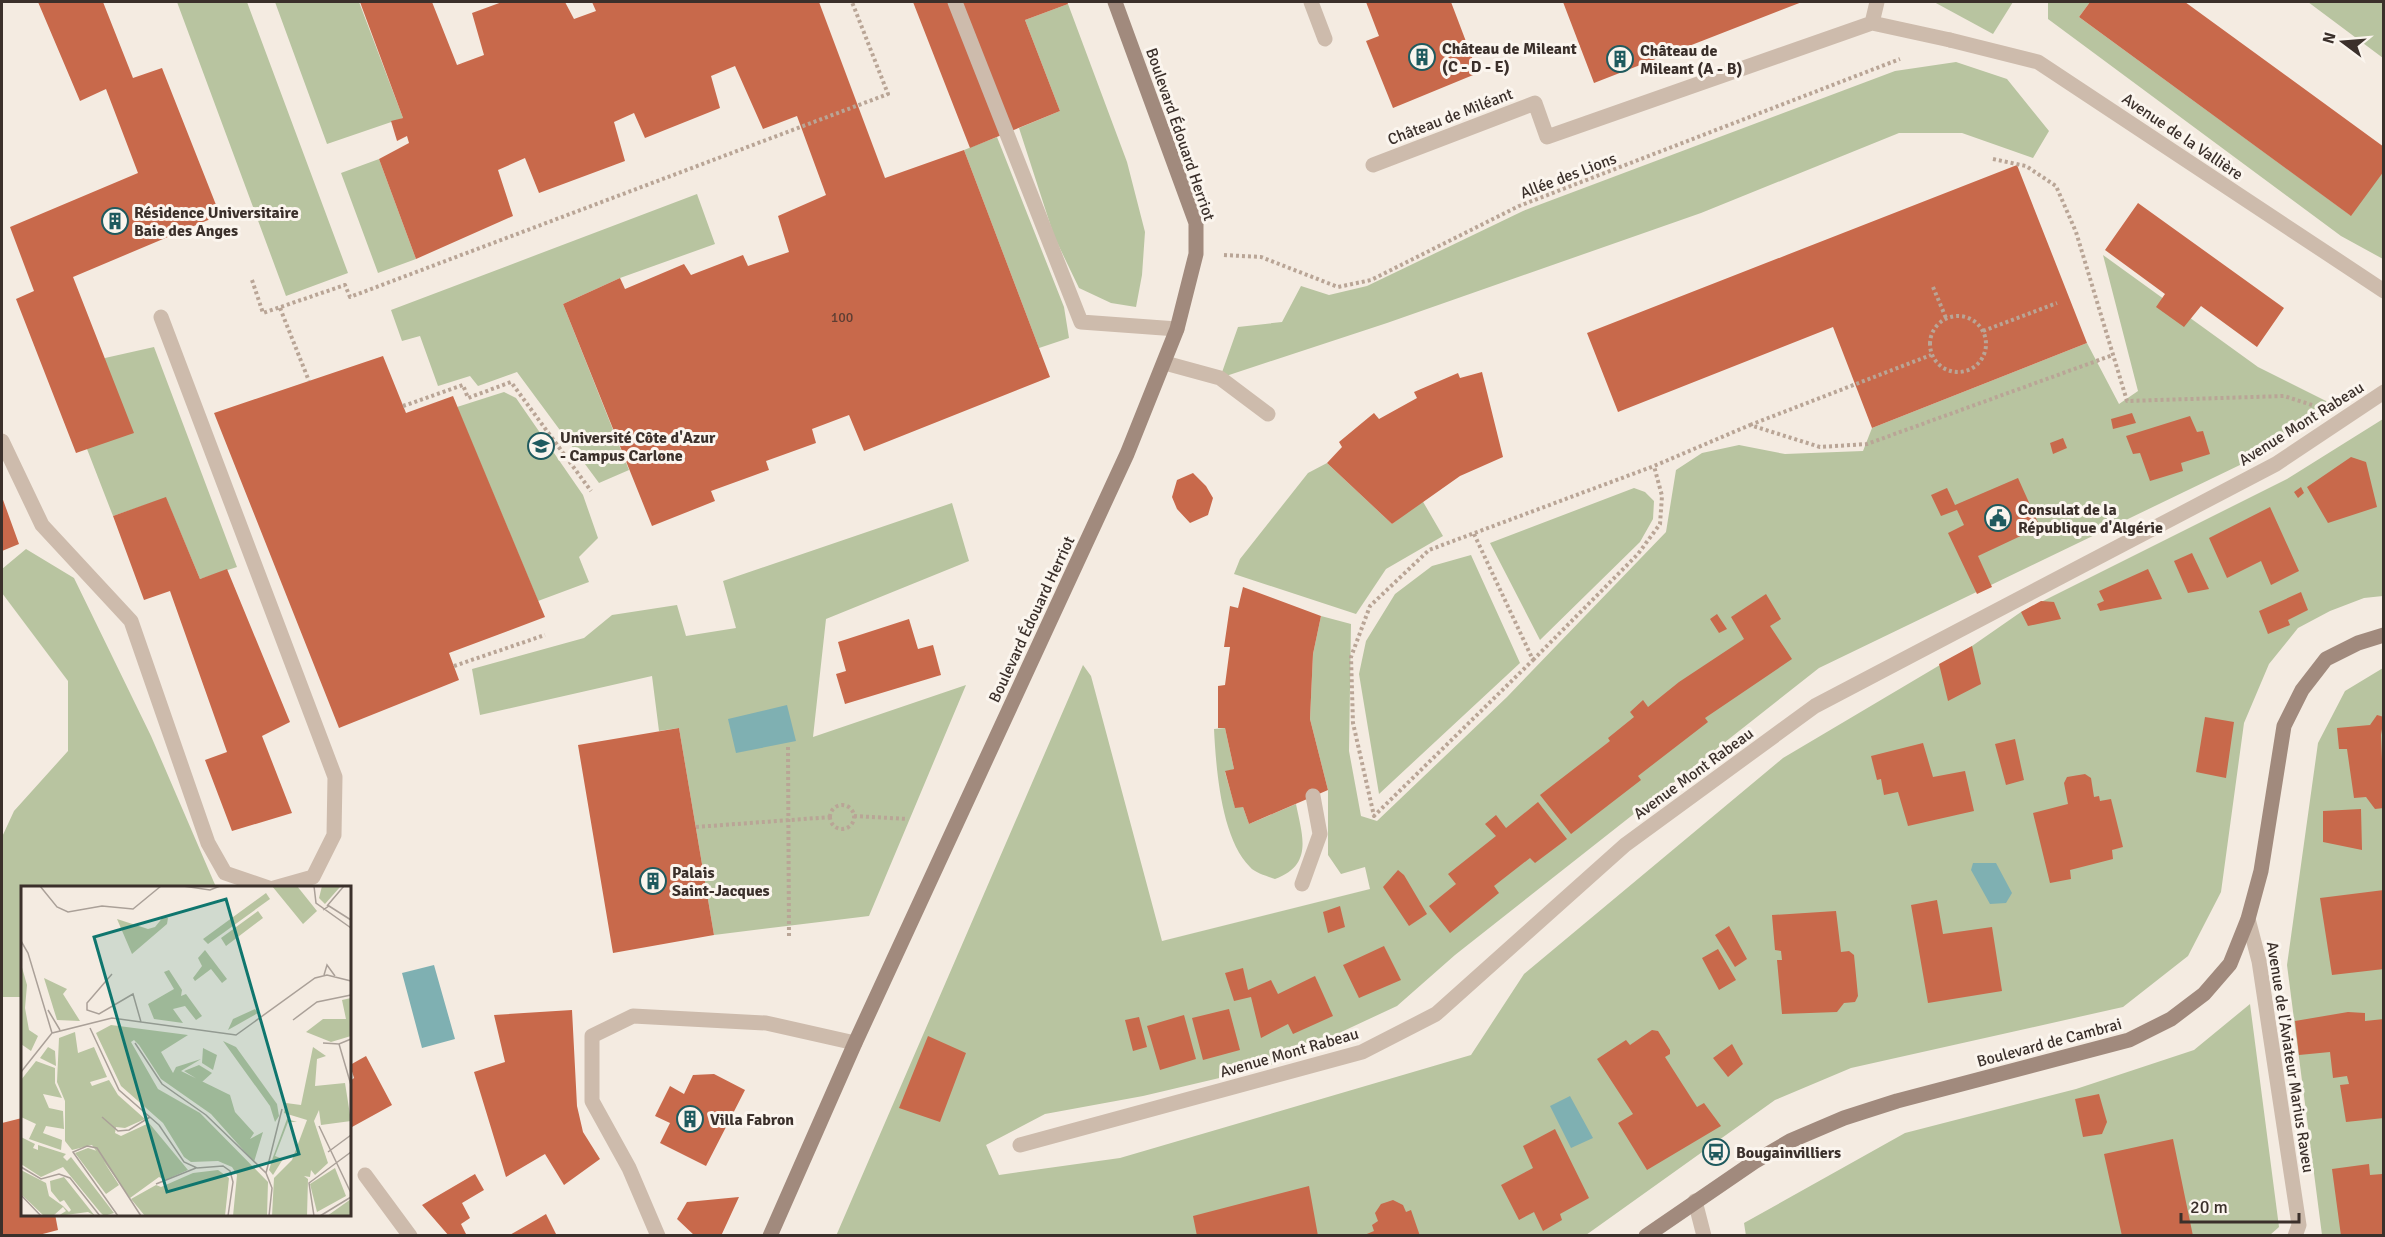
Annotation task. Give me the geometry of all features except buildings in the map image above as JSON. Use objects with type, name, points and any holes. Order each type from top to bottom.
[{"type":"street","points":[[955,2],[1082,322],[1177,329]]},
{"type":"street","name":"Boulevard Édouard Herriot","points":[[770,1236],[855,1043],[1127,454],[1177,329],[1196,254],[1196,223],[1115,2]]},
{"type":"street","points":[[1311,2],[1325,39]]},
{"type":"street","points":[[1872,23],[1877,2]]},
{"type":"street","name":"Avenue de la Vallière","points":[[1872,23],[2038,62],[2384,291]]},
{"type":"street","name":"Château de Miléant","points":[[1373,165],[1535,104],[1547,137],[1872,23]]},
{"type":"street","points":[[161,317],[335,777],[334,835],[313,877],[279,886]]},
{"type":"street","points":[[1165,363],[1220,378],[1268,414]]},
{"type":"street","name":"Avenue Mont Rabeau","points":[[1020,1145],[1362,1052],[1436,1014],[1625,845],[1815,706],[2276,464],[2384,392]]},
{"type":"street","points":[[2,441],[42,525],[130,621],[208,843],[225,873],[266,886]]},
{"type":"street","name":"Boulevard de Cambrai","points":[[1646,1236],[1695,1201],[1790,1142],[1844,1118],[1897,1101],[2129,1040],[2171,1019],[2204,994],[2230,964],[2248,919],[2261,871],[2284,726],[2302,690],[2326,658],[2358,643],[2384,635]]},
{"type":"street","points":[[1302,884],[1320,834],[1313,796]]},
{"type":"street","name":"Avenue de l'Aviateur Marius Raveu","points":[[2248,919],[2259,961],[2299,1225],[2295,1236]]},
{"type":"street","points":[[658,1236],[628,1168],[592,1101],[592,1036],[633,1016],[766,1023],[855,1043]]},
{"type":"street","points":[[365,1175],[410,1236]]},
{"type":"street","points":[[1695,1201],[1704,1236]]},
{"type":"path","points":[[252,280],[263,313],[345,285],[350,297],[888,94],[852,2]]},
{"type":"path","name":"Allée des Lions","points":[[1196,254],[1261,257],[1338,287],[1371,280],[1519,206],[1906,57]]},
{"type":"path","points":[[1993,159],[2025,166],[2056,186],[2076,232],[2127,400],[2284,396],[2347,416]]},
{"type":"path","points":[[1933,287],[1946,318]]},
{"type":"path","points":[[1983,331],[2057,303]]},
{"type":"path","points":[[280,308],[309,381]]},
{"type":"path","points":[[1960,315],[1970,318],[1983,331],[1986,349],[1983,358],[1970,370],[1952,372],[1943,369],[1931,356],[1930,336],[1935,327],[1946,318],[1960,315]]},
{"type":"path","points":[[1750,425],[1820,447],[1867,444],[2113,355]]},
{"type":"path","points":[[1654,466],[1662,496],[1660,524],[1638,554],[1374,816],[1353,723],[1351,657],[1370,606],[1429,550],[1654,466],[1750,425],[1931,356]]},
{"type":"path","points":[[403,406],[463,385],[468,398],[511,382],[591,492]]},
{"type":"path","points":[[1474,534],[1533,660]]},
{"type":"path","points":[[454,666],[545,635]]},
{"type":"path","points":[[788,747],[789,939]]},
{"type":"path","points":[[840,806],[848,807],[854,816],[853,824],[843,829],[835,827],[831,817],[833,810],[840,806]]},
{"type":"path","points":[[854,816],[908,819]]},
{"type":"path","points":[[696,827],[831,817]]},
{"type":"green space","points":[[177,2],[247,2],[348,273],[286,296]]},
{"type":"green space","points":[[275,2],[359,2],[403,118],[327,144]]},
{"type":"green space","points":[[1934,2],[2013,2],[1993,34]]},
{"type":"green space","points":[[2048,2],[2090,2],[2079,17],[2350,215],[2383,160],[2383,259],[2341,236],[2048,19]]},
{"type":"green space","points":[[2308,2],[2383,2],[2383,58]]},
{"type":"green space","points":[[1068,4],[1127,162],[1145,232],[1142,275],[1136,307],[1111,303],[1079,288],[1054,236],[1019,128],[1060,111],[1025,20]]},
{"type":"green space","points":[[1956,62],[2007,79],[2049,131],[2033,158],[1962,133],[1899,133],[1701,213],[1387,323],[1220,378],[1238,327],[1282,322],[1301,286],[1329,295],[1367,286],[1523,211],[1895,71]]},
{"type":"green space","points":[[997,137],[1064,307],[1069,338],[1039,348],[964,150]]},
{"type":"green space","points":[[379,159],[416,259],[378,273],[341,173]]},
{"type":"green space","points":[[697,194],[715,244],[620,278],[563,304],[629,470],[599,483],[517,372],[478,386],[470,376],[438,386],[420,336],[402,341],[391,310]]},
{"type":"green space","points":[[2103,255],[2258,367],[2340,408],[2242,464],[1819,668],[1455,955],[1397,1006],[1266,1067],[1143,1096],[1045,1114],[986,1145],[999,1175],[1120,1158],[1471,1055],[1524,974],[1783,758],[1972,646],[2021,612],[2287,479],[2383,419],[2383,596],[2364,598],[2330,611],[2298,628],[2269,664],[2244,723],[2221,892],[2188,956],[2123,1007],[1851,1068],[1775,1100],[1586,1235],[836,1236],[1083,665],[1091,676],[1162,941],[1370,889],[1365,867],[1341,874],[1328,855],[1328,790],[1310,719],[1313,654],[1321,616],[1351,624],[1349,751],[1361,816],[1377,821],[1507,697],[1666,532],[1676,470],[1702,453],[1739,445],[1785,454],[1863,451],[1872,428],[2087,343],[2119,404],[2138,391]]},
{"type":"green space","points":[[154,347],[237,567],[200,579],[166,498],[113,516],[87,449],[105,358]]},
{"type":"green space","points":[[504,392],[516,398],[583,495],[598,538],[579,557],[589,582],[538,601],[457,407]]},
{"type":"green space","points":[[1327,463],[1392,524],[1422,500],[1443,536],[1386,569],[1356,614],[1234,574],[1240,559],[1308,473]]},
{"type":"green space","points":[[1634,488],[1645,492],[1654,501],[1653,519],[1640,542],[1540,640],[1490,543]]},
{"type":"green space","points":[[952,503],[969,561],[826,619],[813,737],[966,685],[869,916],[714,935],[679,728],[659,731],[652,676],[480,715],[472,669],[584,638],[612,615],[677,605],[686,636],[736,628],[723,581]]},
{"type":"green space","points":[[26,549],[74,578],[151,736],[216,886],[21,886],[21,997],[2,997],[2,837],[14,811],[68,751],[68,681],[2,593],[2,569]]},
{"type":"green space","points":[[1471,555],[1520,663],[1379,794],[1359,674],[1366,641],[1395,594],[1432,566]]},
{"type":"green space","points":[[2383,668],[2383,1235],[2322,1235],[2287,965],[2318,743],[2345,691]]},
{"type":"green space","points":[[1225,728],[1234,769],[1225,772],[1235,807],[1243,807],[1249,824],[1296,804],[1302,838],[1300,857],[1296,866],[1275,879],[1258,873],[1250,867],[1232,839],[1226,821],[1216,763],[1214,729]]},
{"type":"green space","points":[[2250,1004],[2279,1227],[2270,1235],[1746,1236],[1744,1223],[1905,1133],[2076,1089],[2194,1050]]},
{"type":"water","points":[[787,705],[796,741],[736,753],[728,719]]},
{"type":"water","points":[[1973,863],[1996,863],[2012,893],[2006,903],[1990,904],[1971,870]]},
{"type":"water","points":[[434,965],[455,1039],[422,1048],[402,973]]},
{"type":"water","points":[[1570,1096],[1593,1138],[1571,1148],[1550,1106]]},
{"type":"place","name":"Château de Mileant (C - D - E)","points":[[1422,57]]},
{"type":"place","name":"Château de Mileant (A - B)","points":[[1620,59]]},
{"type":"place","name":"Résidence Universitaire Baie des Anges","points":[[115,221]]},
{"type":"place","name":"Université Côte d'Azur - Campus Carlone","points":[[541,446]]},
{"type":"place","name":"Consulat de la République d'Algérie","points":[[1998,518]]},
{"type":"place","name":"Palais Saint-Jacques","points":[[653,881]]},
{"type":"place","name":"Villa Fabron","points":[[690,1119]]},
{"type":"place","name":"Bougainvilliers","points":[[1716,1152]]}]
